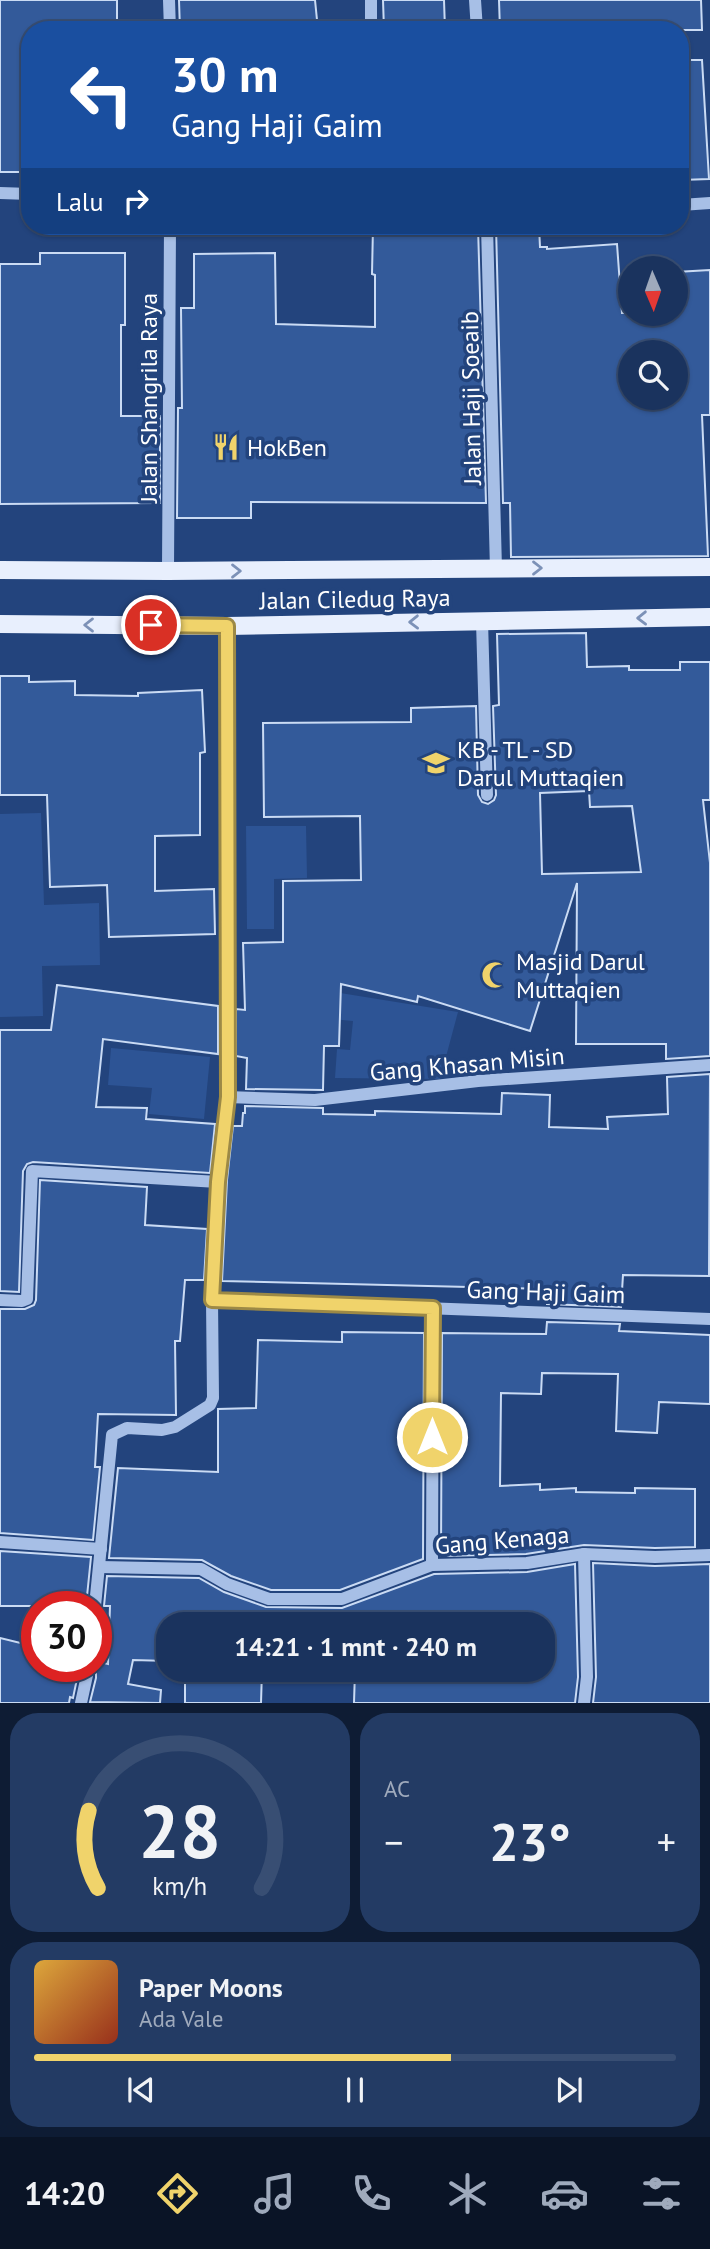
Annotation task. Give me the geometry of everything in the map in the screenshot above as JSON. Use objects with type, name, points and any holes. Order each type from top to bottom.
[{"type":"main road","name":"Jalan Ciledug Raya","points":[[0,570],[710,567]]},
{"type":"main road","name":"Jalan Ciledug Raya","points":[[0,624],[227,626],[710,617]]},
{"type":"street","points":[[170,0],[170,21]]},
{"type":"street","points":[[371,0],[371,21]]},
{"type":"street","points":[[475,0],[476,21]]},
{"type":"street","points":[[0,193],[21,194]]},
{"type":"street","points":[[689,204],[710,203]]},
{"type":"street","name":"Jalan Shangrila Raya","points":[[168,571],[170,235]]},
{"type":"street","name":"Jalan Haji Soeaib","points":[[487,235],[496,569]]},
{"type":"street","points":[[482,621],[487,795]]},
{"type":"street","points":[[97,1591],[113,1435],[127,1428],[162,1430],[174,1427],[211,1403],[213,1398],[212,1300],[218,1182],[228,1097],[227,626]]},
{"type":"street","name":"Gang Khasan Misin","points":[[228,1097],[315,1100],[478,1081],[710,1065]]},
{"type":"street","points":[[0,1300],[22,1301],[27,1298],[31,1172],[218,1182]]},
{"type":"street","name":"Gang Haji Gaim","points":[[212,1300],[710,1319]]},
{"type":"street","points":[[432,1565],[433,1308]]},
{"type":"street","points":[[0,1542],[101,1549]]},
{"type":"street","points":[[584,1554],[587,1677],[584,1703]]},
{"type":"street","name":"Gang Kenaga","points":[[100,1567],[201,1569],[227,1584],[269,1599],[342,1599],[432,1565],[527,1563],[584,1554],[710,1555]]},
{"type":"street","points":[[81,1703],[86,1682]]},
{"type":"shaded area","points":[[41,813],[44,905],[99,903],[100,965],[42,966],[43,1016],[0,1017],[0,814]]},
{"type":"shaded area","points":[[246,826],[306,826],[307,878],[274,879],[274,929],[247,929]]},
{"type":"shaded area","points":[[334,992],[458,1012],[440,1079],[335,1078],[337,1049],[350,1050],[353,1021],[332,1019]]},
{"type":"shaded area","points":[[111,1048],[210,1057],[204,1119],[149,1114],[152,1088],[108,1085]]},
{"type":"building","points":[[0,0],[117,0],[117,21],[21,21],[21,172],[0,172]]},
{"type":"building","points":[[179,0],[315,0],[317,21],[180,21]]},
{"type":"building","points":[[383,0],[444,0],[445,21],[384,21]]},
{"type":"building","points":[[499,0],[701,0],[702,30],[689,30],[689,21],[500,21]]},
{"type":"building","points":[[689,60],[702,60],[709,179],[689,180]]},
{"type":"building","points":[[373,235],[478,235],[486,503],[251,502],[251,518],[177,518],[178,408],[182,408],[181,308],[194,308],[194,254],[275,253],[276,324],[375,327],[375,275],[372,274]]},
{"type":"building","points":[[496,235],[539,235],[540,247],[547,249],[617,244],[618,326],[688,326],[688,271],[710,270],[710,415],[702,415],[708,556],[511,557],[510,503],[503,503]]},
{"type":"building","points":[[40,253],[125,253],[125,325],[121,325],[121,416],[160,416],[160,503],[0,504],[0,264],[40,264]]},
{"type":"building","points":[[586,633],[587,667],[629,666],[629,670],[680,670],[680,662],[710,662],[710,800],[703,800],[710,863],[710,1056],[666,1059],[666,1044],[576,1044],[577,883],[530,1031],[418,996],[417,1002],[341,984],[339,1046],[324,1046],[323,1090],[246,1089],[247,1058],[236,1056],[236,1009],[245,1010],[243,943],[283,942],[283,881],[361,880],[360,816],[264,817],[263,723],[411,722],[411,708],[476,706],[478,795],[482,802],[488,804],[496,795],[493,706],[499,705],[497,634]],"holes":[[[589,791],[590,807],[632,806],[641,872],[542,874],[540,793]]]},
{"type":"building","points":[[0,676],[29,676],[29,682],[75,681],[75,695],[138,696],[138,693],[202,690],[205,752],[200,753],[200,835],[155,836],[155,891],[214,889],[215,934],[109,937],[107,885],[50,887],[47,795],[0,795]]},
{"type":"building","points":[[57,985],[218,1006],[218,1054],[103,1039],[96,1107],[147,1108],[146,1119],[215,1124],[210,1173],[33,1162],[27,1164],[23,1171],[19,1292],[0,1291],[0,1030],[51,1030]]},
{"type":"building","points":[[710,1074],[709,1276],[623,1275],[621,1307],[547,1304],[547,1289],[222,1281],[227,1180],[233,1126],[242,1126],[245,1106],[323,1108],[323,1114],[375,1115],[375,1111],[501,1114],[502,1093],[550,1095],[549,1127],[608,1129],[607,1117],[668,1114],[667,1077]]},
{"type":"building","points":[[40,1180],[147,1187],[145,1225],[207,1229],[204,1280],[185,1280],[180,1341],[175,1341],[176,1415],[98,1414],[95,1467],[100,1467],[93,1540],[0,1533],[0,1309],[25,1309],[34,1305],[36,1300]]},
{"type":"building","points":[[547,1322],[620,1324],[619,1331],[710,1335],[710,1404],[659,1402],[657,1433],[616,1431],[618,1374],[542,1373],[541,1394],[501,1393],[500,1486],[540,1484],[540,1490],[576,1488],[576,1492],[635,1493],[635,1488],[695,1489],[695,1547],[584,1545],[526,1554],[441,1556],[442,1333],[546,1334]]},
{"type":"building","points":[[342,1332],[424,1333],[423,1559],[340,1590],[271,1590],[231,1576],[202,1560],[109,1558],[118,1468],[218,1472],[218,1409],[256,1408],[258,1340],[342,1342]]},
{"type":"building","points":[[0,1551],[91,1557],[88,1591],[21,1591],[21,1606],[0,1606]]},
{"type":"building","points":[[593,1563],[655,1566],[710,1564],[710,1703],[593,1703],[596,1677]]},
{"type":"building","points":[[575,1564],[578,1677],[575,1703],[354,1703],[355,1682],[555,1682],[555,1612],[156,1612],[156,1661],[133,1660],[128,1684],[161,1690],[160,1703],[90,1702],[95,1682],[112,1682],[112,1591],[106,1591],[107,1576],[199,1578],[224,1592],[266,1607],[342,1608],[434,1574],[527,1572]]},
{"type":"building","points":[[0,1638],[21,1643],[21,1682],[76,1682],[73,1698],[70,1697],[69,1703],[0,1703]]},
{"type":"building","points":[[185,1682],[262,1682],[261,1703],[185,1703]]},
{"type":"place","name":"HokBen","points":[[226,447]]},
{"type":"place","name":"KB - TL - SD Darul Muttaqien","points":[[436,763]]},
{"type":"place","name":"Masjid Darul Muttaqien","points":[[495,975]]},
{"type":"route","points":[[151,625],[227,626],[228,1097],[218,1182],[212,1300],[433,1308],[432,1437]]}]
